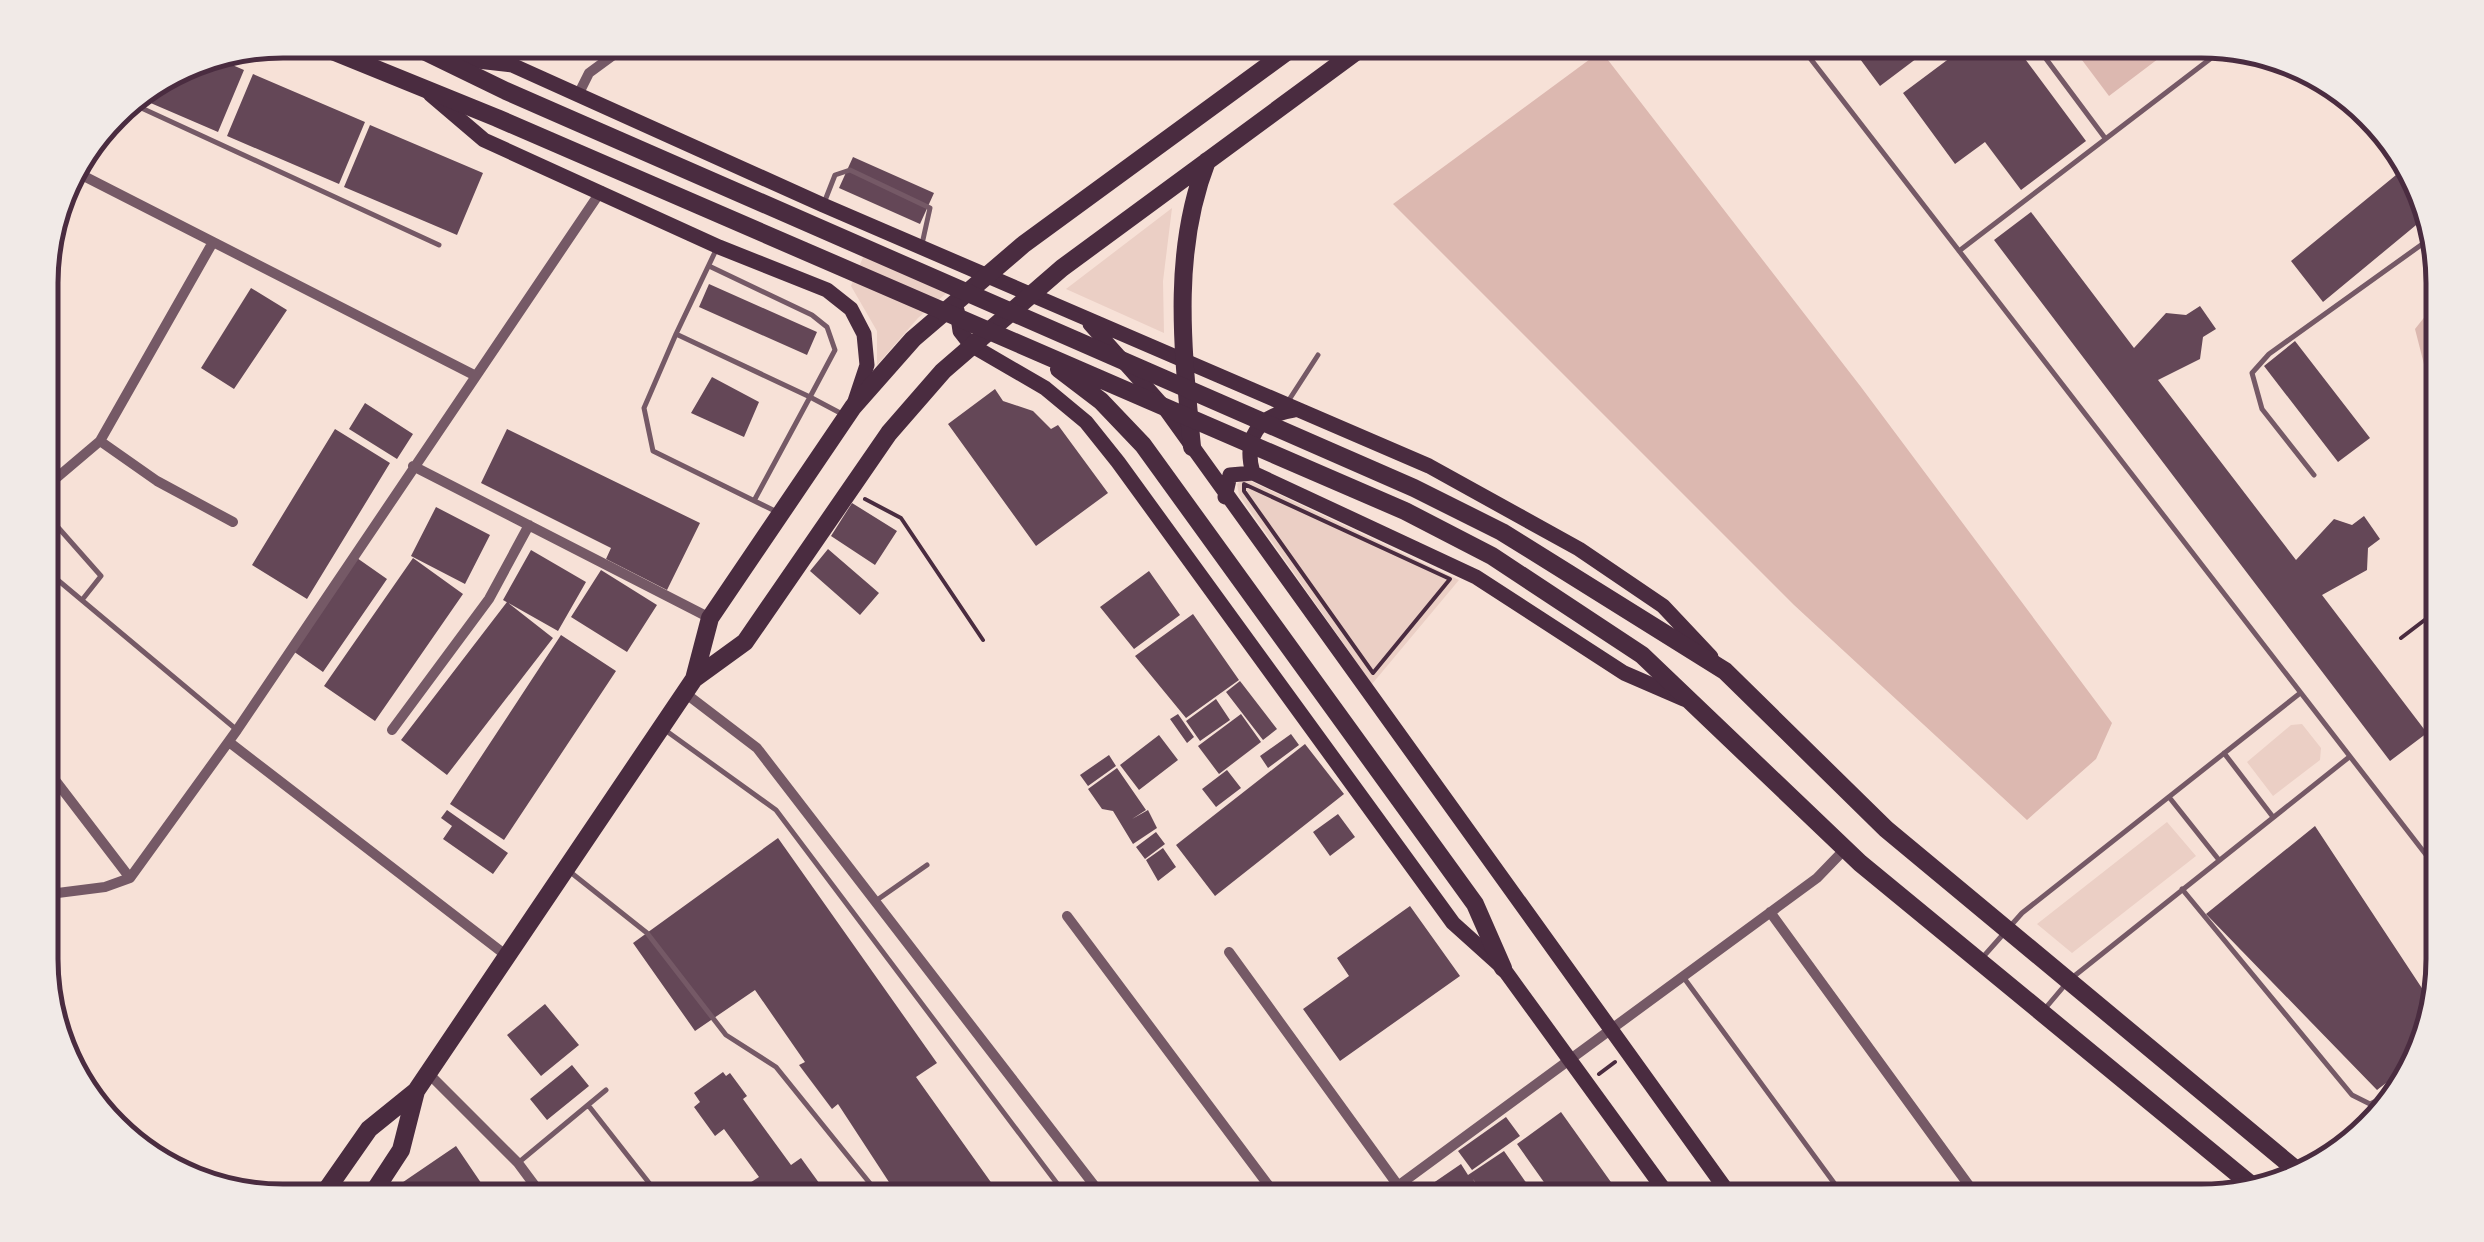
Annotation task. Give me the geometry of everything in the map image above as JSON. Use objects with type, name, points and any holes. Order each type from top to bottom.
[{"type":"main road","points":[[348,58],[1405,512],[1492,556],[1642,655],[1845,849],[2245,1180]]},
{"type":"main road","points":[[446,58],[506,91],[737,194],[1396,481],[1502,532],[1724,671]]},
{"type":"main road","points":[[458,58],[512,65],[823,206],[1429,466],[1579,549],[1662,606],[1886,829],[2291,1166]]},
{"type":"main road","points":[[690,686],[710,618],[850,412],[913,339],[985,274],[1279,58]]},
{"type":"main road","points":[[379,1184],[402,1150],[416,1092],[690,686],[746,642],[848,490],[924,391],[1029,294],[1347,58]]},
{"type":"main road","points":[[427,91],[484,140],[827,290],[851,309],[864,334],[867,365],[850,412]]},
{"type":"main road","points":[[1192,447],[1184,362],[1186,232],[1192,201],[1208,160]]},
{"type":"main road","points":[[958,298],[957,323],[970,345],[1045,388],[1086,422],[1452,922],[1503,968],[1660,1184]]},
{"type":"main road","points":[[1084,318],[1128,362],[1192,447],[1722,1184]]},
{"type":"main road","points":[[1034,351],[1101,401],[1143,444],[1476,904],[1503,968]]},
{"type":"main road","points":[[1253,473],[1248,455],[1251,437],[1262,422],[1292,407]]},
{"type":"main road","points":[[1225,497],[1230,475],[1239,471],[1253,473],[1476,576],[1624,673],[1696,704]]},
{"type":"main road","points":[[331,1184],[369,1129],[416,1092]]},
{"type":"street","points":[[578,95],[589,73],[609,58]]},
{"type":"street","points":[[84,177],[474,375]]},
{"type":"street","points":[[58,893],[105,887],[130,878],[229,742],[601,191]]},
{"type":"street","points":[[58,477],[100,441],[213,242]]},
{"type":"street","points":[[100,441],[157,481],[234,522]]},
{"type":"street","points":[[413,466],[710,618]]},
{"type":"street","points":[[392,730],[489,599],[529,525]]},
{"type":"street","points":[[690,686],[757,748],[1093,1184]]},
{"type":"street","points":[[229,742],[508,956]]},
{"type":"street","points":[[58,784],[130,878]]},
{"type":"street","points":[[1399,1184],[1817,878],[1845,849]]},
{"type":"street","points":[[1770,912],[1968,1184]]},
{"type":"street","points":[[1067,916],[1268,1184]]},
{"type":"street","points":[[1229,952],[1397,1184]]},
{"type":"street","points":[[428,1073],[518,1163],[534,1184]]},
{"type":"lane","points":[[1810,58],[2426,856]]},
{"type":"lane","points":[[2045,58],[2105,139]]},
{"type":"lane","points":[[1959,251],[2211,58]]},
{"type":"lane","points":[[141,108],[439,245]]},
{"type":"lane","points":[[823,206],[835,176],[850,170],[930,208],[921,247]]},
{"type":"lane","points":[[2314,475],[2262,409],[2252,373],[2269,354],[2423,244]]},
{"type":"lane","points":[[719,246],[644,408],[653,451],[780,513]]},
{"type":"lane","points":[[708,266],[812,315],[828,328],[834,350],[755,499]]},
{"type":"lane","points":[[676,334],[850,412]]},
{"type":"lane","points":[[1292,407],[1318,355]]},
{"type":"lane","points":[[58,527],[101,576],[82,600]]},
{"type":"lane","points":[[58,580],[237,730]]},
{"type":"lane","points":[[1980,962],[2005,930],[2300,694]]},
{"type":"lane","points":[[662,727],[776,810],[1056,1184]]},
{"type":"lane","points":[[2224,754],[2273,817]]},
{"type":"lane","points":[[2042,1012],[2067,982],[2348,758]]},
{"type":"lane","points":[[2169,797],[2219,860]]},
{"type":"lane","points":[[875,902],[926,866]]},
{"type":"lane","points":[[566,868],[647,933],[726,1035],[776,1067],[870,1184]]},
{"type":"lane","points":[[2182,889],[2352,1095],[2370,1104],[2376,1101]]},
{"type":"lane","points":[[1682,976],[1835,1184]]},
{"type":"lane","points":[[518,1163],[606,1090]]},
{"type":"lane","points":[[588,1104],[650,1184]]},
{"type":"path","points":[[1244,484],[1366,538],[1450,579],[1373,673],[1244,491],[1244,484]]},
{"type":"path","points":[[848,490],[901,518],[982,640]]},
{"type":"path","points":[[2401,638],[2426,619]]},
{"type":"path","points":[[1588,1084],[1627,1052]]},
{"type":"shaded area","points":[[1591,58],[1606,58],[1861,387],[2112,723],[2096,759],[2027,820],[1794,605],[1393,204]]},
{"type":"shaded area","points":[[2080,58],[2159,58],[2109,96]]},
{"type":"shaded area","points":[[1172,208],[1163,281],[1164,333],[1066,289]]},
{"type":"shaded area","points":[[869,243],[959,282],[918,318],[877,365],[877,331],[851,286]]},
{"type":"shaded area","points":[[2426,315],[2426,372],[2415,329]]},
{"type":"shaded area","points":[[1244,478],[1459,580],[1372,684],[1239,495],[1237,484]]},
{"type":"shaded area","points":[[2302,724],[2321,748],[2320,760],[2273,796],[2247,762],[2291,725]]},
{"type":"shaded area","points":[[2167,822],[2196,856],[2072,953],[2037,924]]},
{"type":"building","points":[[1859,58],[1917,58],[1880,86]]},
{"type":"building","points":[[1950,58],[2024,58],[2086,141],[2021,190],[1985,142],[1955,164],[1903,93]]},
{"type":"building","points":[[230,64],[244,70],[218,132],[149,102],[210,69]]},
{"type":"building","points":[[253,74],[365,122],[339,184],[227,136]]},
{"type":"building","points":[[370,125],[483,173],[457,235],[344,187]]},
{"type":"building","points":[[853,157],[934,193],[920,224],[839,188]]},
{"type":"building","points":[[2398,174],[2418,223],[2323,302],[2291,261]]},
{"type":"building","points":[[2031,212],[2134,348],[2166,313],[2186,315],[2200,306],[2216,329],[2203,337],[2200,359],[2158,380],[2296,560],[2334,519],[2352,525],[2364,516],[2380,539],[2368,548],[2367,570],[2322,595],[2426,734],[2390,761],[1994,240]]},
{"type":"building","points":[[709,284],[817,332],[807,355],[699,307]]},
{"type":"building","points":[[251,288],[287,310],[234,389],[201,368]]},
{"type":"building","points":[[2295,341],[2370,438],[2338,462],[2264,366]]},
{"type":"building","points":[[712,377],[759,402],[744,437],[691,413]]},
{"type":"building","points":[[995,389],[1003,401],[1033,411],[1051,429],[1058,425],[1108,493],[1036,546],[948,424]]},
{"type":"building","points":[[365,403],[413,434],[397,459],[349,429]]},
{"type":"building","points":[[335,429],[390,463],[307,599],[252,565]]},
{"type":"building","points":[[507,429],[700,523],[667,590],[606,559],[611,548],[481,483]]},
{"type":"building","points":[[852,503],[897,531],[875,565],[831,536]]},
{"type":"building","points":[[436,507],[490,535],[465,584],[411,556]]},
{"type":"building","points":[[828,549],[879,593],[860,615],[810,571]]},
{"type":"building","points":[[531,550],[586,582],[558,631],[503,600]]},
{"type":"building","points":[[357,558],[387,579],[323,672],[293,651]]},
{"type":"building","points":[[413,558],[463,594],[375,721],[324,686]]},
{"type":"building","points":[[601,570],[657,605],[627,652],[571,617]]},
{"type":"building","points":[[1149,571],[1180,615],[1134,649],[1100,607]]},
{"type":"building","points":[[507,602],[553,638],[447,775],[401,740]]},
{"type":"building","points":[[1193,614],[1239,680],[1186,718],[1135,656]]},
{"type":"building","points":[[561,635],[616,671],[504,840],[450,804]]},
{"type":"building","points":[[1240,681],[1277,729],[1263,740],[1226,692]]},
{"type":"building","points":[[1216,699],[1230,720],[1200,741],[1186,721]]},
{"type":"building","points":[[1178,714],[1194,737],[1187,743],[1170,719]]},
{"type":"building","points":[[1241,714],[1261,742],[1219,774],[1198,746]]},
{"type":"building","points":[[1291,734],[1299,745],[1268,768],[1260,756]]},
{"type":"building","points":[[1159,735],[1178,760],[1139,790],[1120,765]]},
{"type":"building","points":[[1305,744],[1344,794],[1215,896],[1176,845]]},
{"type":"building","points":[[1109,755],[1116,766],[1088,786],[1080,775]]},
{"type":"building","points":[[1117,768],[1146,810],[1132,819],[1148,810],[1157,828],[1133,844],[1113,811],[1102,809],[1088,789]]},
{"type":"building","points":[[1227,770],[1241,788],[1216,807],[1202,789]]},
{"type":"building","points":[[447,810],[508,853],[493,874],[443,839],[452,826],[441,818]]},
{"type":"building","points":[[1338,814],[1355,837],[1330,856],[1313,832]]},
{"type":"building","points":[[2315,826],[2424,991],[2415,1032],[2392,1078],[2377,1090],[2206,914]]},
{"type":"building","points":[[1156,832],[1165,844],[1145,859],[1136,847]]},
{"type":"building","points":[[778,838],[937,1063],[916,1077],[992,1184],[890,1184],[838,1104],[832,1109],[799,1065],[805,1062],[755,990],[695,1031],[633,943]]},
{"type":"building","points":[[1163,848],[1176,867],[1158,881],[1146,860]]},
{"type":"building","points":[[1410,906],[1460,976],[1340,1061],[1303,1009],[1349,976],[1337,958]]},
{"type":"building","points":[[545,1004],[579,1045],[541,1076],[507,1035]]},
{"type":"building","points":[[572,1065],[589,1086],[547,1120],[530,1099]]},
{"type":"building","points":[[723,1072],[726,1076],[730,1073],[747,1096],[743,1099],[791,1165],[801,1158],[820,1184],[748,1184],[759,1177],[724,1129],[715,1136],[694,1107],[700,1102],[694,1093]]},
{"type":"building","points":[[1561,1112],[1612,1184],[1545,1184],[1517,1144]]},
{"type":"building","points":[[1506,1117],[1520,1136],[1472,1170],[1458,1151]]},
{"type":"building","points":[[456,1146],[482,1184],[400,1184]]},
{"type":"building","points":[[1504,1151],[1527,1184],[1476,1184],[1473,1179],[1476,1184],[1432,1184],[1461,1164],[1468,1175]]}]
